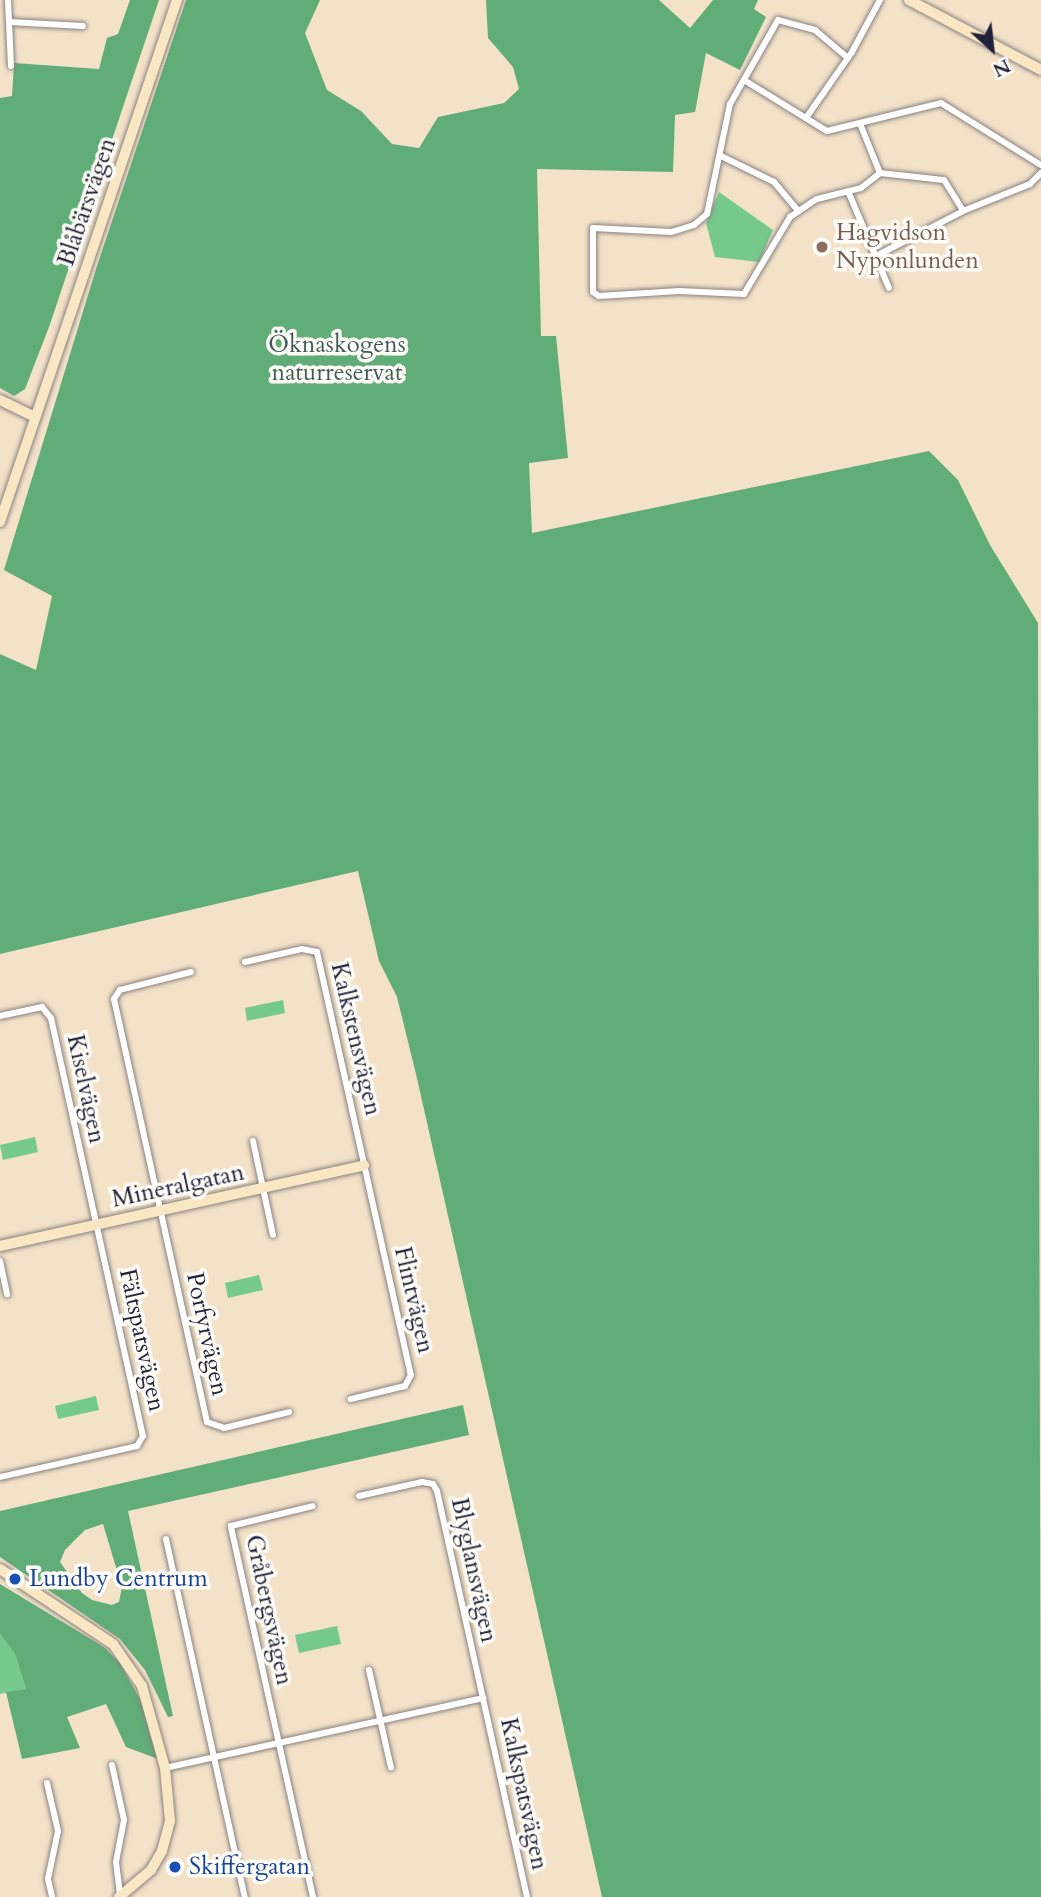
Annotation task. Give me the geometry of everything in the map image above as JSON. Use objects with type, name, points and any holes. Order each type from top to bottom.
[{"type":"street","points":[[8,0],[11,66]]},
{"type":"street","name":"Blåbärsvägen","points":[[0,522],[177,0]]},
{"type":"street","points":[[806,118],[848,58],[880,0]]},
{"type":"street","points":[[909,0],[1041,70]]},
{"type":"street","points":[[848,58],[815,30],[781,18],[730,104],[711,206],[698,223],[668,232],[593,228],[593,290],[599,296],[678,291],[744,294],[777,233],[798,211],[817,199],[861,188],[880,173],[944,180],[963,211]]},
{"type":"street","points":[[9,22],[83,26]]},
{"type":"street","points":[[744,80],[827,131],[861,125],[924,104],[941,103],[1041,165]]},
{"type":"street","points":[[861,125],[880,173]]},
{"type":"street","points":[[721,156],[774,182],[798,211]]},
{"type":"street","points":[[876,256],[963,211],[1030,184],[1041,173]]},
{"type":"street","points":[[848,191],[889,288]]},
{"type":"street","points":[[0,400],[35,417]]},
{"type":"street","name":"Kalkstensvägen","points":[[245,962],[302,949],[317,952],[364,1165]]},
{"type":"street","points":[[160,1211],[114,999],[120,990],[191,972]]},
{"type":"street","name":"Kiselvägen","points":[[0,1016],[42,1007],[51,1017],[97,1225]]},
{"type":"street","points":[[253,1141],[274,1235]]},
{"type":"street","name":"Mineralgatan","points":[[0,1246],[364,1165]]},
{"type":"street","name":"Flintvägen","points":[[351,1399],[405,1386],[411,1375],[364,1165]]},
{"type":"street","name":"Porfyrvägen","points":[[160,1211],[207,1422],[223,1428],[289,1412]]},
{"type":"street","name":"Fältspatsvägen","points":[[0,1477],[143,1441],[97,1225]]},
{"type":"street","points":[[0,1261],[7,1294]]},
{"type":"street","name":"Blyglansvägen","points":[[359,1496],[422,1482],[435,1486],[483,1698]]},
{"type":"street","name":"Gråbergsvägen","points":[[278,1743],[231,1526],[313,1506]]},
{"type":"street","points":[[166,1539],[245,1897]]},
{"type":"street","points":[[0,1569],[101,1634],[123,1655],[142,1686],[164,1768],[170,1808],[166,1842],[151,1870],[120,1897]]},
{"type":"street","points":[[369,1670],[391,1768]]},
{"type":"street","points":[[164,1768],[483,1698]]},
{"type":"street","name":"Kalkspatsvägen","points":[[483,1698],[527,1897]]},
{"type":"street","points":[[278,1743],[313,1897]]},
{"type":"street","points":[[112,1765],[124,1820],[116,1862],[120,1897]]},
{"type":"street","points":[[47,1783],[58,1830],[48,1879],[52,1897]]},
{"type":"green space","points":[[130,0],[159,0],[49,327],[25,389],[14,396],[0,388],[0,98],[12,96],[14,63],[99,69],[107,38],[118,34]]},
{"type":"green space","name":"Öknaskogens naturreservat","points":[[186,0],[320,0],[305,33],[327,90],[361,111],[392,144],[419,148],[438,117],[504,103],[519,89],[513,67],[488,38],[486,0],[659,0],[690,28],[713,0],[758,0],[754,9],[766,17],[740,70],[706,53],[695,112],[675,115],[673,172],[537,169],[541,336],[556,336],[568,458],[529,463],[532,533],[929,451],[958,480],[990,545],[1038,623],[1041,1897],[602,1897],[416,1074],[397,997],[379,961],[358,871],[0,954],[0,654],[36,670],[52,596],[4,570],[96,269]]},
{"type":"green space","points":[[719,192],[773,230],[759,262],[715,257],[706,223]]},
{"type":"green space","points":[[283,1000],[285,1013],[247,1021],[245,1008]]},
{"type":"green space","points":[[35,1137],[38,1152],[3,1160],[0,1145]]},
{"type":"green space","points":[[259,1275],[263,1290],[228,1298],[225,1283]]},
{"type":"green space","points":[[96,1396],[99,1410],[58,1419],[55,1406]]},
{"type":"green space","points":[[463,1405],[469,1435],[128,1511],[173,1716],[168,1717],[145,1670],[120,1639],[0,1557],[0,1511]],"holes":[[[103,1524],[122,1587],[119,1602],[112,1605],[92,1600],[82,1593],[60,1562],[65,1550],[85,1530]]]},
{"type":"green space","points":[[0,1584],[104,1647],[120,1663],[141,1701],[158,1759],[126,1747],[106,1704],[67,1717],[80,1748],[22,1759],[6,1692],[26,1689],[15,1654],[0,1634]]},
{"type":"green space","points":[[337,1626],[341,1644],[299,1653],[295,1635]]},
{"type":"green space","points":[[0,1634],[15,1654],[26,1689],[0,1694]]},
{"type":"place","name":"Hagvidson Nyponlunden","points":[[822,247]]},
{"type":"place","name":"Lundby Centrum","points":[[15,1579]]},
{"type":"place","name":"Skiffergatan","points":[[175,1867]]}]
